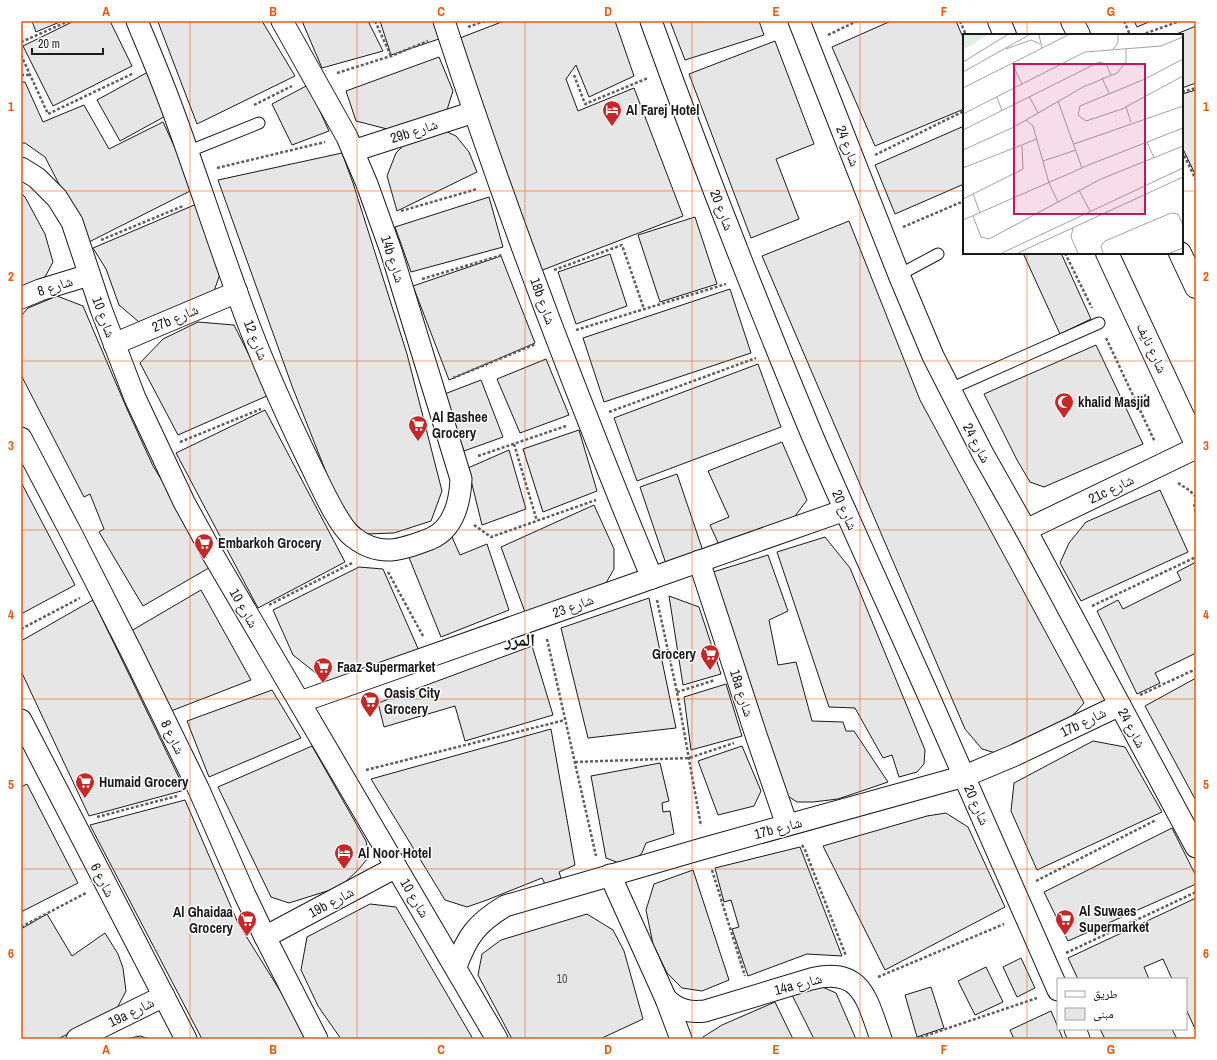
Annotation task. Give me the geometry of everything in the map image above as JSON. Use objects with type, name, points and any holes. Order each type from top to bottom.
[{"type":"main road","points":[[998,21],[1004,34]]},
{"type":"main road","points":[[1072,21],[1078,34]]},
{"type":"main road","name":"شارع نايف","points":[[1107,254],[1196,444]]},
{"type":"main road","points":[[1180,254],[1196,287]]},
{"type":"street","name":"شارع 12","points":[[136,21],[154,63],[188,152],[237,292],[281,401],[341,523],[350,536],[363,544],[377,550],[390,551],[402,549],[434,537],[447,526],[456,512]]},
{"type":"street","name":"14b شارع","points":[[282,21],[350,144],[380,217],[461,479],[461,496],[456,512]]},
{"type":"street","name":"شارع 20","points":[[651,21],[777,350],[845,510],[965,776],[1057,988]]},
{"type":"street","name":"شارع 24","points":[[799,21],[883,235],[933,356],[983,454],[1026,530],[1196,847]]},
{"type":"street","name":"18b شارع","points":[[446,27],[474,112],[523,249],[617,493],[652,578]]},
{"type":"street","name":"29b شارع","points":[[350,144],[474,112]]},
{"type":"street","name":"شارع 10","points":[[21,168],[37,178],[57,198],[72,222],[82,248],[89,275],[135,398],[198,528],[498,1039]]},
{"type":"street","name":"شارع 8","points":[[21,298],[40,290],[89,275]]},
{"type":"street","name":"27b شارع","points":[[114,344],[237,292]]},
{"type":"street","name":"شارع 8","points":[[21,438],[100,588],[199,790],[233,869],[265,937],[317,1039]]},
{"type":"street","name":"21c شارع","points":[[1026,530],[1196,448]]},
{"type":"street","name":"شارع 23","points":[[300,702],[845,510]]},
{"type":"street","name":"18a شارع","points":[[699,561],[787,825]]},
{"type":"street","name":"17b شارع","points":[[456,967],[463,948],[474,931],[488,917],[505,906],[704,848],[965,776],[1015,755],[1120,705]]},
{"type":"street","name":"شارع 6","points":[[21,720],[186,1039]]},
{"type":"street","name":"19b شارع","points":[[265,937],[396,867]]},
{"type":"street","points":[[606,877],[666,999],[681,1039]]},
{"type":"street","name":"14a شارع","points":[[666,999],[674,1006],[684,1010],[705,1012],[823,976],[835,976],[847,979],[857,986]]},
{"type":"street","points":[[857,986],[865,995],[881,1039]]},
{"type":"street","name":"19a شارع","points":[[77,1039],[164,996]]},
{"type":"street","name":"14a شارع","points":[[686,1039],[690,1028],[705,1012]]},
{"type":"lane","points":[[188,152],[259,123]]},
{"type":"lane","points":[[899,275],[938,254]]},
{"type":"lane","points":[[950,389],[1099,323]]},
{"type":"path","points":[[21,42],[70,21]]},
{"type":"path","points":[[375,21],[391,56]]},
{"type":"path","points":[[315,80],[391,56],[446,27],[485,21]]},
{"type":"path","points":[[808,44],[857,21]]},
{"type":"path","points":[[960,21],[966,34]]},
{"type":"path","points":[[1124,21],[1130,34]]},
{"type":"path","points":[[1144,34],[1180,21]]},
{"type":"path","points":[[21,55],[48,114],[154,63]]},
{"type":"path","points":[[574,75],[585,104],[669,69]]},
{"type":"path","points":[[21,75],[30,75]]},
{"type":"path","points":[[1183,92],[1196,88]]},
{"type":"path","points":[[855,164],[963,111]]},
{"type":"path","points":[[195,173],[350,144]]},
{"type":"path","points":[[1183,153],[1196,180]]},
{"type":"path","points":[[380,217],[499,183]]},
{"type":"path","points":[[82,248],[204,197]]},
{"type":"path","points":[[883,235],[963,202]]},
{"type":"path","points":[[534,278],[622,245],[644,309]]},
{"type":"path","points":[[401,285],[523,249]]},
{"type":"path","points":[[1065,254],[1157,446]]},
{"type":"path","points":[[433,386],[556,336],[748,277]]},
{"type":"path","points":[[456,463],[588,419],[777,350]]},
{"type":"path","points":[[159,450],[281,401]]},
{"type":"path","points":[[514,444],[536,521]]},
{"type":"path","points":[[456,512],[491,537],[617,493]]},
{"type":"path","points":[[249,615],[377,550],[433,655]]},
{"type":"path","points":[[1072,615],[1196,558]]},
{"type":"path","points":[[652,578],[677,692],[704,848],[752,997]]},
{"type":"path","points":[[21,629],[100,588]]},
{"type":"path","points":[[542,617],[575,762],[606,877]]},
{"type":"path","points":[[1120,705],[1196,669]]},
{"type":"path","points":[[677,692],[736,674]]},
{"type":"path","points":[[343,776],[565,720]]},
{"type":"path","points":[[575,762],[689,758],[756,735]]},
{"type":"path","points":[[74,824],[199,790]]},
{"type":"path","points":[[1015,892],[1176,810]]},
{"type":"path","points":[[787,825],[805,850],[857,986],[1025,915]]},
{"type":"path","points":[[21,927],[105,883]]},
{"type":"path","points":[[1046,963],[1196,892]]},
{"type":"path","points":[[916,1039],[1057,990]]},
{"type":"building","points":[[32,21],[62,21],[36,32]]},
{"type":"building","points":[[74,21],[110,21],[132,66],[53,106],[23,46]]},
{"type":"building","points":[[262,21],[295,76],[197,124],[158,22]]},
{"type":"building","points":[[302,21],[368,21],[383,51],[322,68]]},
{"type":"building","points":[[380,21],[433,21],[439,39],[391,55]]},
{"type":"building","points":[[504,21],[615,21],[634,76],[589,97],[576,65],[566,79],[578,111],[634,88],[683,216],[540,271],[460,38]]},
{"type":"building","points":[[670,21],[759,21],[764,35],[685,60]]},
{"type":"building","points":[[891,21],[956,21],[963,38],[963,109],[875,146],[832,47]]},
{"type":"building","points":[[1134,21],[1151,21],[1137,27]]},
{"type":"building","points":[[1196,26],[1196,83],[1183,88],[1183,34],[1176,34]]},
{"type":"building","points":[[775,41],[814,144],[776,159],[799,219],[751,238],[689,74]]},
{"type":"building","points":[[439,57],[453,91],[445,116],[387,129],[356,121],[346,91]]},
{"type":"building","points":[[148,72],[171,113],[120,141],[97,100]]},
{"type":"building","points":[[21,82],[25,82],[43,122],[84,105],[109,149],[163,122],[194,189],[89,242],[45,157],[25,143],[21,143]]},
{"type":"building","points":[[308,85],[329,131],[292,145],[272,104]]},
{"type":"building","points":[[1196,90],[1196,176],[1183,149],[1183,94]]},
{"type":"building","points":[[963,126],[963,184],[895,214],[875,165]]},
{"type":"building","points":[[441,129],[456,136],[469,152],[477,172],[397,211],[387,176],[396,153],[410,139]]},
{"type":"building","points":[[342,153],[353,183],[407,354],[442,491],[431,521],[394,533],[366,534],[341,510],[292,386],[218,180]]},
{"type":"building","points":[[21,193],[25,197],[45,234],[53,262],[45,277],[31,284],[21,286]]},
{"type":"building","points":[[489,197],[503,247],[411,272],[395,227]]},
{"type":"building","points":[[199,203],[221,271],[213,294],[139,322],[119,305],[106,269],[93,248]]},
{"type":"building","points":[[695,217],[717,284],[660,302],[638,235]]},
{"type":"building","points":[[849,221],[920,400],[1084,703],[1062,725],[999,754],[982,749],[965,729],[762,256]]},
{"type":"building","points":[[610,254],[627,306],[576,324],[558,272]]},
{"type":"building","points":[[1023,254],[1061,254],[1091,319],[1060,334]]},
{"type":"building","points":[[501,256],[535,343],[449,380],[413,286]]},
{"type":"building","points":[[730,289],[751,353],[604,402],[583,338]]},
{"type":"building","points":[[57,296],[83,306],[153,466],[214,565],[143,606],[99,532],[104,529],[90,494],[84,497],[21,375],[21,316],[28,308]]},
{"type":"building","points":[[198,322],[234,325],[269,395],[178,435],[140,363],[163,339]]},
{"type":"building","name":"khalid Masjid","points":[[1096,345],[1143,444],[1044,487],[1030,482],[1017,460],[984,394]]},
{"type":"building","points":[[546,359],[569,415],[520,433],[497,379]]},
{"type":"building","points":[[758,364],[781,427],[637,481],[614,418]]},
{"type":"building","points":[[481,380],[503,437],[464,451],[442,395]]},
{"type":"building","points":[[265,410],[345,562],[258,608],[176,453]]},
{"type":"building","points":[[579,430],[597,491],[543,512],[523,449]]},
{"type":"building","points":[[782,442],[807,500],[793,519],[719,545],[710,525],[729,517],[708,471]]},
{"type":"building","points":[[509,450],[526,509],[482,525],[468,468]]},
{"type":"building","points":[[677,474],[703,551],[666,564],[640,487]]},
{"type":"building","points":[[21,482],[75,585],[21,614]]},
{"type":"building","points":[[1160,490],[1188,552],[1081,601],[1060,563],[1069,543],[1086,522]]},
{"type":"building","points":[[594,505],[614,549],[614,569],[606,583],[591,591],[526,615],[501,547]]},
{"type":"building","points":[[452,537],[460,555],[487,544],[509,610],[441,637],[408,555]]},
{"type":"building","points":[[825,537],[850,568],[925,750],[924,764],[917,772],[899,777],[892,755],[883,758],[855,708],[829,707],[777,552]]},
{"type":"building","points":[[768,555],[788,611],[769,620],[778,665],[796,662],[812,721],[843,722],[846,731],[854,731],[888,782],[838,799],[813,802],[797,802],[780,791],[713,572]]},
{"type":"building","points":[[1196,562],[1196,653],[1155,673],[1160,683],[1137,694],[1097,611],[1118,600],[1123,609],[1181,580],[1177,572]]},
{"type":"building","points":[[359,567],[383,569],[420,653],[331,685],[293,655],[273,610]]},
{"type":"building","points":[[201,590],[251,680],[171,711],[131,631]]},
{"type":"building","points":[[669,596],[699,607],[721,674],[683,685]]},
{"type":"building","points":[[649,598],[676,728],[588,738],[561,628]]},
{"type":"building","points":[[93,600],[185,790],[89,816],[21,671],[21,641]]},
{"type":"building","points":[[532,646],[553,715],[465,741],[455,706],[384,727],[378,703]]},
{"type":"building","points":[[1196,678],[1196,799],[1195,799],[1145,706]]},
{"type":"building","points":[[726,684],[742,736],[691,750],[684,697]]},
{"type":"building","points":[[272,690],[301,738],[209,777],[187,721]]},
{"type":"building","points":[[551,729],[575,865],[559,872],[561,878],[545,884],[542,878],[467,907],[445,900],[371,779]]},
{"type":"building","points":[[1093,741],[1125,747],[1162,812],[1037,870],[1011,811],[1014,783]]},
{"type":"building","points":[[312,746],[366,841],[369,857],[340,887],[289,903],[271,897],[218,787]]},
{"type":"building","points":[[742,746],[761,791],[754,806],[718,815],[698,761]]},
{"type":"building","points":[[660,763],[669,801],[662,803],[663,812],[670,811],[674,834],[646,843],[642,853],[633,861],[619,863],[606,858],[591,776]]},
{"type":"building","points":[[27,784],[78,883],[21,912],[21,787]]},
{"type":"building","points":[[185,800],[238,923],[300,1023],[307,1039],[202,1039],[90,825]]},
{"type":"building","points":[[946,813],[968,827],[1005,907],[885,970],[823,846],[927,816]]},
{"type":"building","points":[[1172,828],[1196,876],[1196,884],[1068,941],[1044,892]]},
{"type":"building","points":[[800,847],[842,956],[807,954],[748,976],[732,929],[739,927],[731,900],[724,902],[715,868]]},
{"type":"building","points":[[693,870],[729,980],[702,991],[682,988],[667,973],[653,944],[646,910],[654,884]]},
{"type":"building","points":[[1196,898],[1196,1031],[1187,1011],[1187,978],[1172,978],[1163,959],[1144,967],[1149,978],[1078,978],[1068,958]]},
{"type":"building","points":[[370,904],[396,907],[473,1039],[341,1039],[318,1006],[301,970],[307,937]]},
{"type":"building","points":[[47,914],[72,956],[105,933],[118,954],[123,968],[126,991],[114,1014],[57,1039],[21,1039],[21,929]]},
{"type":"building","points":[[587,914],[613,930],[624,951],[643,1019],[600,1039],[512,1039],[478,975],[482,954],[501,940]]},
{"type":"building","points":[[1021,958],[1035,988],[1017,997],[1003,967]]},
{"type":"building","points":[[986,967],[1003,1002],[975,1015],[958,981]]},
{"type":"building","points":[[818,985],[836,993],[856,1039],[814,1039],[790,991]]},
{"type":"building","points":[[931,987],[944,1028],[917,1037],[905,995]]},
{"type":"building","points":[[775,1002],[793,1039],[702,1039],[722,1025]]},
{"type":"building","points":[[1051,1011],[1057,1025],[1057,1030],[1059,1030],[1063,1039],[1014,1039],[1010,1030]]},
{"type":"building","points":[[1100,1030],[1172,1030],[1177,1039],[1105,1039]]},
{"type":"building","points":[[140,1036],[150,1039],[125,1039]]},
{"type":"place","name":"Al Farej Hotel","points":[[612,127]]},
{"type":"place","name":"khalid Masjid","points":[[1064,419]]},
{"type":"place","name":"Al Bashee Grocery","points":[[418,442]]},
{"type":"place","name":"Embarkoh Grocery","points":[[204,560]]},
{"type":"place","name":"Grocery","points":[[710,671]]},
{"type":"place","name":"Faaz Supermarket","points":[[323,684]]},
{"type":"place","name":"Oasis City Grocery","points":[[370,718]]},
{"type":"place","name":"Humaid Grocery","points":[[85,799]]},
{"type":"place","name":"Al Noor Hotel","points":[[344,870]]},
{"type":"place","name":"Al Suwaes Supermarket","points":[[1065,936]]},
{"type":"place","name":"Al Ghaidaa Grocery","points":[[247,937]]},
{"type":"district","name":"المرر","points":[[520,640]]}]
